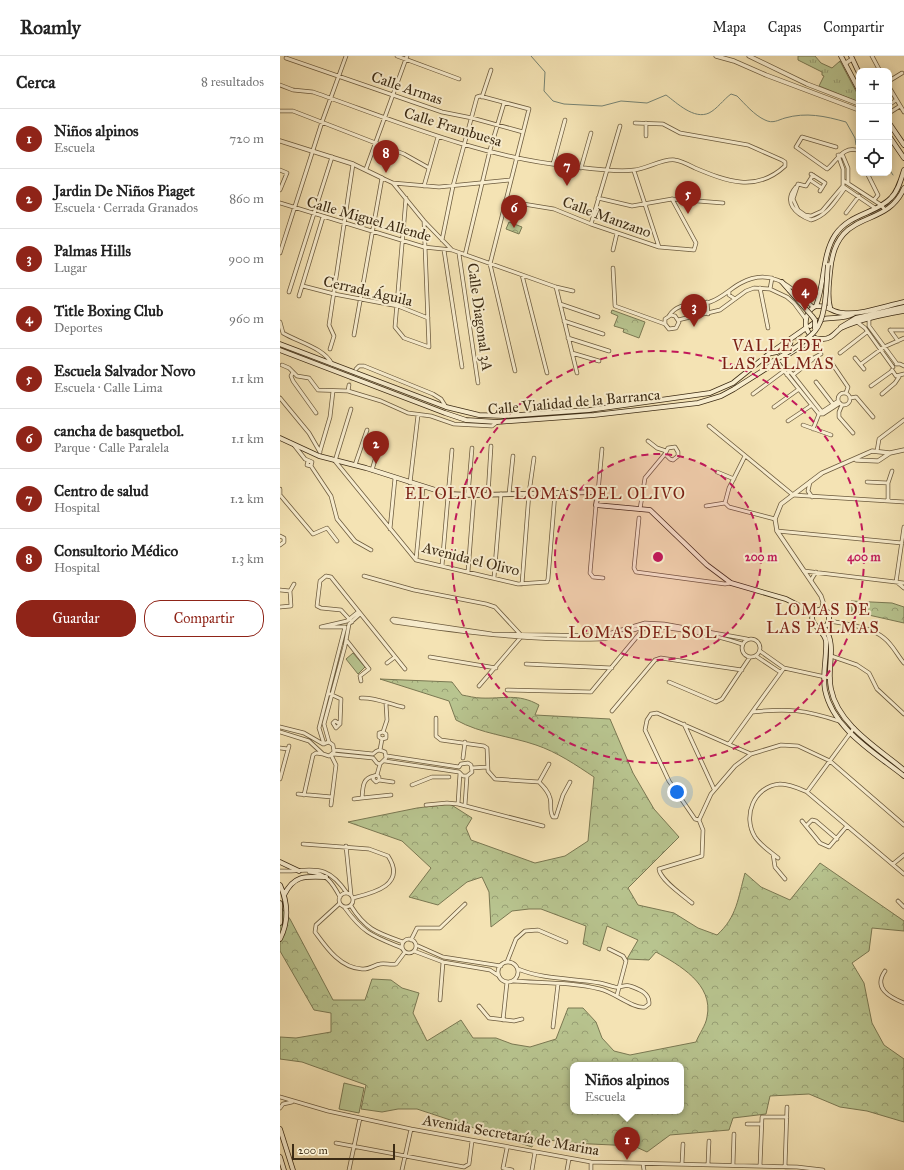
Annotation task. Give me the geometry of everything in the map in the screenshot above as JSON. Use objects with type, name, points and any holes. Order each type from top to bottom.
[{"type":"main road","points":[[841,56],[856,84]]},
{"type":"main road","points":[[851,57],[856,68]]},
{"type":"main road","points":[[892,128],[904,145]]},
{"type":"main road","points":[[892,140],[904,158]]},
{"type":"main road","points":[[818,339],[813,337],[805,318],[815,306],[821,292],[829,251],[835,235],[845,224],[890,199],[895,193],[904,170]]},
{"type":"main road","points":[[776,361],[814,331],[822,316],[828,265],[839,238],[849,229],[895,204],[904,188]]},
{"type":"main road","points":[[830,307],[829,294],[831,257]]},
{"type":"main road","points":[[782,282],[815,320],[814,331]]},
{"type":"main road","points":[[821,292],[825,295],[829,294]]},
{"type":"main road","points":[[815,306],[830,307],[837,312],[855,313],[904,302]]},
{"type":"main road","points":[[776,361],[818,339],[830,338],[845,323],[856,318],[904,307]]},
{"type":"main road","points":[[838,330],[870,318],[904,310]]},
{"type":"main road","name":"Calle Vialidad de la Barranca","points":[[280,344],[446,407],[479,416],[563,412],[697,396],[721,390],[819,319],[842,318],[855,313]]},
{"type":"main road","points":[[800,333],[806,337],[808,344]]},
{"type":"main road","points":[[769,354],[777,352],[790,344]]},
{"type":"main road","name":"Calle Vialidad de la Barranca","points":[[280,350],[466,420],[497,422],[588,416],[698,403],[721,396],[746,382],[776,361]]},
{"type":"main road","points":[[742,376],[746,382]]},
{"type":"main road","points":[[280,438],[335,461],[355,465],[448,494],[488,495],[598,492],[596,505],[650,510],[708,565],[731,583],[786,599],[813,613]]},
{"type":"main road","points":[[819,628],[830,621],[828,613],[822,609],[816,610],[813,613],[812,622],[823,633],[826,641],[824,678],[827,696],[839,721],[851,733],[904,776]]},
{"type":"main road","points":[[824,626],[829,633],[831,641],[831,689],[838,708],[854,728],[904,770]]},
{"type":"main road","points":[[280,862],[299,871]]},
{"type":"main road","points":[[284,896],[292,883],[300,878],[326,877]]},
{"type":"main road","points":[[280,885],[284,896],[287,914],[285,926],[280,939]]},
{"type":"main road","points":[[280,904],[280,923]]},
{"type":"main road","points":[[280,1129],[293,1170]]},
{"type":"main road","points":[[280,1157],[284,1170]]},
{"type":"street","points":[[280,253],[330,98],[346,56]]},
{"type":"street","points":[[397,56],[406,58],[459,79]]},
{"type":"street","points":[[716,56],[734,61],[856,109]]},
{"type":"street","points":[[749,56],[807,84],[856,103]]},
{"type":"street","points":[[872,56],[878,68]]},
{"type":"street","points":[[846,64],[851,57]]},
{"type":"street","name":"Calle Armas","points":[[286,58],[442,112],[472,118],[523,132]]},
{"type":"street","points":[[366,169],[406,58]]},
{"type":"street","points":[[482,97],[490,70]]},
{"type":"street","points":[[780,80],[784,72]]},
{"type":"street","points":[[892,79],[902,73]]},
{"type":"street","name":"Calle Frambuesa","points":[[280,85],[293,90],[313,92],[438,136],[516,158],[553,164],[581,168],[634,171],[675,160],[726,180],[757,181],[766,178],[785,166],[785,162],[748,145],[684,134],[663,124],[646,123]]},
{"type":"street","points":[[892,93],[904,111]]},
{"type":"street","points":[[442,240],[453,186],[477,97],[482,97],[529,111],[510,180],[490,264],[515,371]]},
{"type":"street","points":[[890,104],[896,100]]},
{"type":"street","points":[[465,256],[490,150],[504,103]]},
{"type":"street","points":[[892,112],[900,106]]},
{"type":"street","points":[[280,111],[293,111],[375,142],[404,154],[429,168]]},
{"type":"street","points":[[553,164],[565,120]]},
{"type":"street","points":[[635,123],[646,123],[646,136]]},
{"type":"street","points":[[591,224],[620,126]]},
{"type":"street","points":[[581,168],[591,133]]},
{"type":"street","points":[[424,186],[438,136]]},
{"type":"street","points":[[836,147],[802,136],[796,147],[825,168],[829,168],[838,155],[853,149],[856,150]]},
{"type":"street","points":[[280,141],[353,164],[393,182],[424,186],[453,186],[510,180]]},
{"type":"street","points":[[820,191],[824,182],[812,175],[806,186],[798,184],[793,199],[798,210],[805,215],[811,216],[822,211],[844,187],[843,169],[838,155]]},
{"type":"street","points":[[838,155],[843,156],[847,164],[848,183]]},
{"type":"street","points":[[288,292],[332,157]]},
{"type":"street","points":[[330,349],[334,336],[329,325],[353,164]]},
{"type":"street","points":[[280,170],[287,173],[280,190]]},
{"type":"street","points":[[634,171],[659,247]]},
{"type":"street","points":[[868,176],[878,195],[874,200]]},
{"type":"street","points":[[354,335],[382,178]]},
{"type":"street","points":[[810,180],[822,188]]},
{"type":"street","points":[[844,181],[881,204],[885,210]]},
{"type":"street","points":[[393,182],[424,221],[452,250],[459,254],[556,287],[573,291]]},
{"type":"street","points":[[844,187],[875,208]]},
{"type":"street","points":[[846,213],[858,196]]},
{"type":"street","points":[[406,198],[396,328],[404,338],[429,347],[424,221]]},
{"type":"street","points":[[598,198],[622,205],[645,204],[672,199],[723,203]]},
{"type":"street","name":"Calle Manzano","points":[[505,201],[554,209],[591,224],[659,247],[694,250],[696,243],[672,199]]},
{"type":"street","name":"Calle Miguel Allende","points":[[280,203],[424,247],[452,250]]},
{"type":"street","points":[[300,296],[323,217]]},
{"type":"street","points":[[613,250],[617,233]]},
{"type":"street","points":[[444,250],[462,367]]},
{"type":"street","name":"Calle Diagonal 3A","points":[[459,254],[478,383]]},
{"type":"street","points":[[613,268],[615,306],[665,324],[669,329],[674,329],[678,324],[678,320]]},
{"type":"street","points":[[522,275],[547,373]]},
{"type":"street","points":[[678,320],[720,310],[735,299],[737,291],[750,279],[766,277],[772,278],[792,287],[804,300],[815,306]]},
{"type":"street","points":[[770,289],[772,278]]},
{"type":"street","name":"Cerrada Águila","points":[[303,286],[334,294],[398,306],[428,318]]},
{"type":"street","points":[[556,287],[577,373]]},
{"type":"street","points":[[665,324],[665,319],[672,311],[680,306],[707,302],[729,291],[760,288],[770,289],[787,297],[799,308],[805,318]]},
{"type":"street","points":[[760,288],[768,328]]},
{"type":"street","points":[[729,291],[730,295],[735,299]]},
{"type":"street","points":[[799,308],[803,305],[804,300]]},
{"type":"street","points":[[707,302],[708,314]]},
{"type":"street","points":[[560,304],[598,317]]},
{"type":"street","points":[[669,316],[675,316],[678,320]]},
{"type":"street","points":[[870,318],[869,326],[884,347],[897,364],[904,365]]},
{"type":"street","points":[[564,321],[603,334]]},
{"type":"street","points":[[280,322],[283,333],[322,353],[329,358],[332,364]]},
{"type":"street","points":[[857,322],[867,332],[880,350],[894,375],[899,377]]},
{"type":"street","points":[[898,341],[890,330],[904,330]]},
{"type":"street","points":[[840,353],[867,332]]},
{"type":"street","points":[[568,338],[610,351]]},
{"type":"street","points":[[861,364],[884,347],[904,338]]},
{"type":"street","points":[[572,353],[599,361]]},
{"type":"street","points":[[787,375],[789,371],[820,354]]},
{"type":"street","points":[[855,358],[864,369]]},
{"type":"street","points":[[793,375],[813,359]]},
{"type":"street","points":[[776,361],[793,375],[820,413]]},
{"type":"street","points":[[776,361],[820,413]]},
{"type":"street","points":[[871,386],[897,364]]},
{"type":"street","points":[[282,365],[297,376],[309,378],[318,390],[348,391],[381,401],[408,413],[436,418],[454,424],[492,426],[497,422]]},
{"type":"street","points":[[833,365],[848,387],[846,393]]},
{"type":"street","points":[[356,369],[359,366],[364,366],[433,394],[441,399],[446,407]]},
{"type":"street","points":[[753,394],[784,371]]},
{"type":"street","points":[[293,372],[291,376],[293,381],[316,414]]},
{"type":"street","points":[[882,394],[904,374]]},
{"type":"street","points":[[816,382],[834,404]]},
{"type":"street","points":[[348,391],[350,384]]},
{"type":"street","points":[[774,407],[799,389]]},
{"type":"street","points":[[320,454],[330,417],[333,391]]},
{"type":"street","points":[[846,393],[850,398]]},
{"type":"street","points":[[846,393],[841,394],[839,417],[853,433]]},
{"type":"street","points":[[850,398],[856,397],[873,417]]},
{"type":"street","points":[[280,398],[309,433],[320,454]]},
{"type":"street","points":[[813,429],[820,413],[834,404],[848,403],[850,398]]},
{"type":"street","points":[[820,413],[823,414],[840,403]]},
{"type":"street","points":[[788,421],[812,405]]},
{"type":"street","points":[[335,461],[351,409]]},
{"type":"street","points":[[410,483],[418,415]]},
{"type":"street","points":[[877,450],[879,438],[904,420]]},
{"type":"street","points":[[803,425],[831,435]]},
{"type":"street","points":[[710,426],[793,495],[904,502]]},
{"type":"street","points":[[355,465],[367,430]]},
{"type":"street","points":[[640,509],[645,478],[666,453],[648,441]]},
{"type":"street","points":[[372,470],[380,443]]},
{"type":"street","points":[[294,445],[308,461],[307,465],[311,466],[331,496],[337,519],[355,541],[371,550]]},
{"type":"street","points":[[488,495],[491,446]]},
{"type":"street","points":[[468,495],[472,448]]},
{"type":"street","points":[[598,492],[602,449]]},
{"type":"street","points":[[442,566],[452,450]]},
{"type":"street","points":[[822,609],[822,598],[777,531],[775,519],[781,504],[810,482],[834,467],[877,450],[890,453]]},
{"type":"street","points":[[854,460],[874,462],[890,453],[904,450]]},
{"type":"street","points":[[882,451],[884,455],[883,458]]},
{"type":"street","points":[[864,455],[865,461]]},
{"type":"street","points":[[509,494],[513,456]]},
{"type":"street","points":[[725,503],[745,456]]},
{"type":"street","points":[[522,584],[529,493],[534,458]]},
{"type":"street","name":"Avenida el Olivo","points":[[335,461],[416,560],[522,584],[545,582],[548,579],[555,493]]},
{"type":"street","points":[[888,501],[888,483],[892,471]]},
{"type":"street","points":[[717,472],[734,479]]},
{"type":"street","points":[[390,529],[396,478]]},
{"type":"street","points":[[810,482],[808,491],[812,497]]},
{"type":"street","points":[[867,482],[888,483]]},
{"type":"street","points":[[416,560],[423,487]]},
{"type":"street","points":[[280,489],[280,495],[313,534],[327,528],[337,541]]},
{"type":"street","points":[[494,578],[501,494]]},
{"type":"street","points":[[468,572],[474,495]]},
{"type":"street","points":[[706,506],[725,503]]},
{"type":"street","points":[[725,503],[729,507],[775,519]]},
{"type":"street","points":[[596,505],[590,570],[593,577],[603,578]]},
{"type":"street","points":[[639,518],[634,568],[640,573],[725,584],[731,583]]},
{"type":"street","points":[[896,582],[904,527]]},
{"type":"street","points":[[777,531],[902,543]]},
{"type":"street","points":[[280,536],[284,538],[284,542],[280,545]]},
{"type":"street","points":[[804,571],[904,583]]},
{"type":"street","points":[[811,580],[816,572]]},
{"type":"street","points":[[350,622],[341,610],[321,608],[318,606],[320,581],[326,576],[331,577],[405,669]]},
{"type":"street","points":[[364,576],[414,590],[495,607],[521,636]]},
{"type":"street","points":[[896,582],[904,588]]},
{"type":"street","points":[[280,607],[291,606],[290,591],[294,584]]},
{"type":"street","points":[[280,590],[290,591]]},
{"type":"street","points":[[332,805],[336,765],[332,754],[334,750],[333,745],[329,742],[323,725],[350,622],[359,613]]},
{"type":"street","points":[[521,636],[492,634],[393,618],[392,620],[394,622],[492,636],[521,636],[602,636],[645,625],[664,624],[747,640],[754,639],[757,641],[760,651],[784,668],[824,678],[830,678]]},
{"type":"street","points":[[830,621],[870,631],[883,637],[904,663]]},
{"type":"street","points":[[322,627],[350,622]]},
{"type":"street","points":[[322,627],[350,622]]},
{"type":"street","points":[[645,625],[730,640],[742,644]]},
{"type":"street","points":[[507,690],[586,693],[594,689],[645,625]]},
{"type":"street","points":[[322,627],[346,627],[345,641],[368,669],[360,676],[361,682]]},
{"type":"street","points":[[479,686],[496,668],[521,636]]},
{"type":"street","points":[[742,644],[747,640]]},
{"type":"street","points":[[742,644],[743,652],[750,657],[756,656],[760,651]]},
{"type":"street","points":[[756,656],[780,672]]},
{"type":"street","points":[[831,656],[857,665],[868,673],[877,689],[904,714]]},
{"type":"street","points":[[387,663],[395,657]]},
{"type":"street","points":[[430,657],[496,668]]},
{"type":"street","points":[[669,682],[716,702],[722,699],[750,657]]},
{"type":"street","points":[[612,711],[655,660],[660,658],[742,670]]},
{"type":"street","points":[[526,664],[612,668]]},
{"type":"street","points":[[729,744],[784,668]]},
{"type":"street","points":[[330,694],[342,699],[340,724]]},
{"type":"street","points":[[361,698],[369,698],[386,704],[403,707]]},
{"type":"street","points":[[380,750],[382,739],[379,737],[379,733],[383,732],[387,720],[386,704]]},
{"type":"street","points":[[752,712],[799,710],[839,721]]},
{"type":"street","points":[[692,903],[660,874],[660,869],[702,856],[703,830],[699,820],[695,818],[669,781],[645,730],[647,720],[654,713],[751,754]]},
{"type":"street","points":[[436,718],[436,736],[441,740],[465,742],[484,746],[488,752],[488,771],[495,779],[539,782],[548,793],[551,800],[551,814],[553,817],[556,817],[561,799],[570,782]]},
{"type":"street","points":[[683,724],[714,789]]},
{"type":"street","points":[[319,730],[323,725]]},
{"type":"street","points":[[319,730],[323,725]]},
{"type":"street","points":[[280,727],[304,733],[324,744]]},
{"type":"street","points":[[807,792],[854,728]]},
{"type":"street","points":[[291,735],[293,730]]},
{"type":"street","points":[[319,730],[324,744]]},
{"type":"street","points":[[280,732],[308,741],[323,754]]},
{"type":"street","points":[[324,744],[329,742]]},
{"type":"street","points":[[463,758],[465,742]]},
{"type":"street","points":[[699,820],[705,804],[714,789],[735,766],[751,754],[781,745],[798,746],[830,761],[904,825]]},
{"type":"street","points":[[280,748],[289,748],[280,780]]},
{"type":"street","points":[[334,750],[373,754],[380,750],[385,752],[387,756],[459,767],[464,763],[468,763],[472,768]]},
{"type":"street","points":[[304,795],[313,755],[332,754],[373,758],[380,764]]},
{"type":"street","points":[[387,756],[380,764],[373,780],[376,782],[379,780],[393,782]]},
{"type":"street","points":[[385,760],[444,769],[459,772],[467,776]]},
{"type":"street","points":[[539,782],[548,764]]},
{"type":"street","points":[[472,768],[487,767]]},
{"type":"street","points":[[465,805],[467,776],[470,774],[472,768]]},
{"type":"street","points":[[443,776],[444,769]]},
{"type":"street","points":[[458,804],[460,773]]},
{"type":"street","points":[[375,775],[379,777],[379,780]]},
{"type":"street","points":[[362,798],[364,781],[366,778],[375,775]]},
{"type":"street","points":[[412,785],[432,777],[449,777]]},
{"type":"street","points":[[778,858],[759,843],[751,828],[750,810],[753,801],[761,791],[770,786],[780,784],[796,786],[807,792],[904,874]]},
{"type":"street","points":[[298,794],[332,797]]},
{"type":"street","points":[[354,799],[391,795]]},
{"type":"street","points":[[459,796],[466,798]]},
{"type":"street","points":[[426,805],[447,803],[465,805],[543,826]]},
{"type":"street","points":[[806,826],[812,820],[816,821],[837,839]]},
{"type":"street","points":[[802,821],[820,843],[829,847],[847,826]]},
{"type":"street","points":[[303,844],[346,846],[382,853],[388,856],[392,867],[392,879],[384,888],[375,892],[340,897]]},
{"type":"street","points":[[346,846],[351,906],[362,922],[376,932],[403,942],[411,940],[417,928],[440,928],[465,904]]},
{"type":"street","points":[[773,854],[775,867],[786,879]]},
{"type":"street","points":[[892,864],[904,854]]},
{"type":"street","points":[[280,871],[321,871],[329,873],[350,895]]},
{"type":"street","points":[[299,871],[317,873],[326,877],[334,886],[340,897],[339,904],[316,924],[315,928],[322,942],[336,957],[357,968],[366,969],[377,965],[396,964],[405,952]]},
{"type":"street","points":[[898,901],[904,907]]},
{"type":"street","points":[[339,904],[345,908],[357,925],[366,933],[402,948],[405,952],[410,953],[414,951],[444,962],[490,970],[507,982],[513,981],[558,984],[600,989],[617,995],[638,1007],[645,1007],[649,1004],[648,996],[645,993],[626,985],[618,988],[600,983],[541,977],[518,969],[514,964],[508,962]]},
{"type":"street","points":[[345,908],[351,906]]},
{"type":"street","points":[[411,940],[416,945],[443,957],[500,966],[508,962],[516,939],[525,930],[538,930],[566,942]]},
{"type":"street","points":[[402,948],[403,942]]},
{"type":"street","points":[[414,951],[416,945]]},
{"type":"street","points":[[609,949],[622,956],[626,961],[617,995]]},
{"type":"street","points":[[440,1000],[444,962]]},
{"type":"street","points":[[499,976],[498,971],[500,966]]},
{"type":"street","points":[[513,981],[518,976],[518,969]]},
{"type":"street","points":[[885,971],[880,978],[880,985],[888,995],[904,1003]]},
{"type":"street","points":[[503,1020],[507,982]]},
{"type":"street","points":[[554,1027],[558,984]]},
{"type":"street","points":[[479,1006],[489,1018],[503,1020],[522,1019]]},
{"type":"street","name":"Avenida Secretaría de Marina","points":[[280,1097],[294,1102],[411,1129],[568,1159],[591,1162],[743,1165],[822,1170]]},
{"type":"street","points":[[280,1108],[283,1104],[294,1102]]},
{"type":"street","points":[[785,1167],[787,1107]]},
{"type":"street","points":[[760,1166],[762,1119],[764,1117],[786,1117]]},
{"type":"street","points":[[349,1170],[360,1118]]},
{"type":"street","points":[[747,1124],[761,1124]]},
{"type":"street","points":[[402,1170],[411,1129]]},
{"type":"street","points":[[733,1165],[734,1134]]},
{"type":"street","points":[[336,1143],[405,1157],[466,1166],[469,1160],[472,1141]]},
{"type":"street","points":[[708,1164],[709,1141]]},
{"type":"street","points":[[682,1164],[683,1144]]},
{"type":"street","points":[[507,1148],[503,1168],[512,1170]]},
{"type":"street","points":[[532,1170],[535,1152]]},
{"type":"street","points":[[567,1170],[568,1159]]},
{"type":"street","points":[[591,1162],[591,1170]]},
{"type":"street","points":[[643,1164],[644,1170]]},
{"type":"street","points":[[728,1165],[731,1170]]},
{"type":"street","points":[[743,1165],[746,1170]]},
{"type":"green space","points":[[798,56],[815,56],[821,63],[832,68],[840,61],[856,91],[856,101],[819,86],[824,76],[822,75],[822,72],[798,60]]},
{"type":"green space","points":[[509,222],[522,227],[519,234],[506,229]]},
{"type":"green space","points":[[612,310],[645,322],[639,338],[623,332],[624,329],[614,326],[618,316],[611,313]]},
{"type":"green space","points":[[851,601],[892,603],[904,607],[904,623],[851,611]]},
{"type":"green space","points":[[353,653],[365,667],[358,674],[346,659]]},
{"type":"green space","points":[[380,679],[452,682],[462,695],[479,698],[510,697],[531,701],[539,705],[535,715],[610,719],[633,773],[654,809],[679,837],[628,888],[638,905],[674,913],[698,928],[717,935],[724,928],[733,914],[745,873],[761,887],[790,900],[820,863],[904,921],[904,931],[872,928],[869,951],[852,963],[864,983],[872,1023],[884,1045],[904,1059],[904,1122],[867,1111],[840,1107],[809,1094],[770,1096],[766,1114],[733,1118],[729,1130],[670,1135],[647,1152],[634,1146],[570,1143],[536,1138],[532,1147],[417,1109],[398,1109],[382,1112],[361,1109],[366,1085],[302,1062],[280,1059],[280,1037],[296,1038],[331,1032],[331,1013],[314,1010],[280,951],[280,906],[290,919],[333,1000],[365,1000],[372,979],[391,980],[402,988],[419,993],[413,1013],[427,1041],[461,1020],[473,1038],[496,1038],[512,1044],[530,1047],[556,1039],[568,1008],[583,1008],[596,1022],[602,1038],[614,1051],[630,1055],[696,1042],[707,1017],[708,1005],[700,985],[693,977],[675,963],[656,952],[649,960],[627,959],[638,940],[607,926],[600,951],[583,944],[586,926],[541,909],[512,911],[491,927],[489,892],[482,877],[467,882],[438,905],[409,897],[431,868],[402,841],[348,822],[417,808],[450,804],[472,818],[466,828],[471,840],[535,863],[565,856],[588,841],[594,777],[566,759],[544,748],[475,729],[456,720],[449,701]]},
{"type":"green space","points":[[344,1083],[364,1088],[359,1113],[339,1109]]},
{"type":"waterway","points":[[531,56],[545,72],[544,91],[553,101],[564,104],[602,106],[621,101],[647,103],[666,95],[686,110],[703,115],[712,111],[731,94],[737,96],[753,112],[768,121],[773,122],[793,116],[808,115],[831,118],[846,122],[855,138],[856,145]]},
{"type":"tunnel","points":[[790,344],[805,330]]},
{"type":"tunnel","points":[[349,385],[355,370]]},
{"type":"place","name":"Consultorio Médico","points":[[386,173]]},
{"type":"place","name":"Centro de salud","points":[[567,186]]},
{"type":"place","name":"Escuela Salvador Novo","points":[[688,214]]},
{"type":"place","name":"cancha de basquetbol.","points":[[514,228]]},
{"type":"place","name":"Title Boxing Club","points":[[805,311]]},
{"type":"place","name":"Palmas Hills","points":[[694,327]]},
{"type":"place","name":"Jardin De Niños Piaget","points":[[376,464]]},
{"type":"place","name":"Niños alpinos","points":[[627,1160]]},
{"type":"district","name":"VALLE DE LAS PALMAS","points":[[778,354]]},
{"type":"district","name":"EL OLIVO","points":[[449,493]]},
{"type":"district","name":"LOMAS DEL OLIVO","points":[[600,493]]},
{"type":"district","name":"LOMAS DE LAS PALMAS","points":[[823,618]]},
{"type":"district","name":"LOMAS DEL SOL","points":[[643,632]]}]
